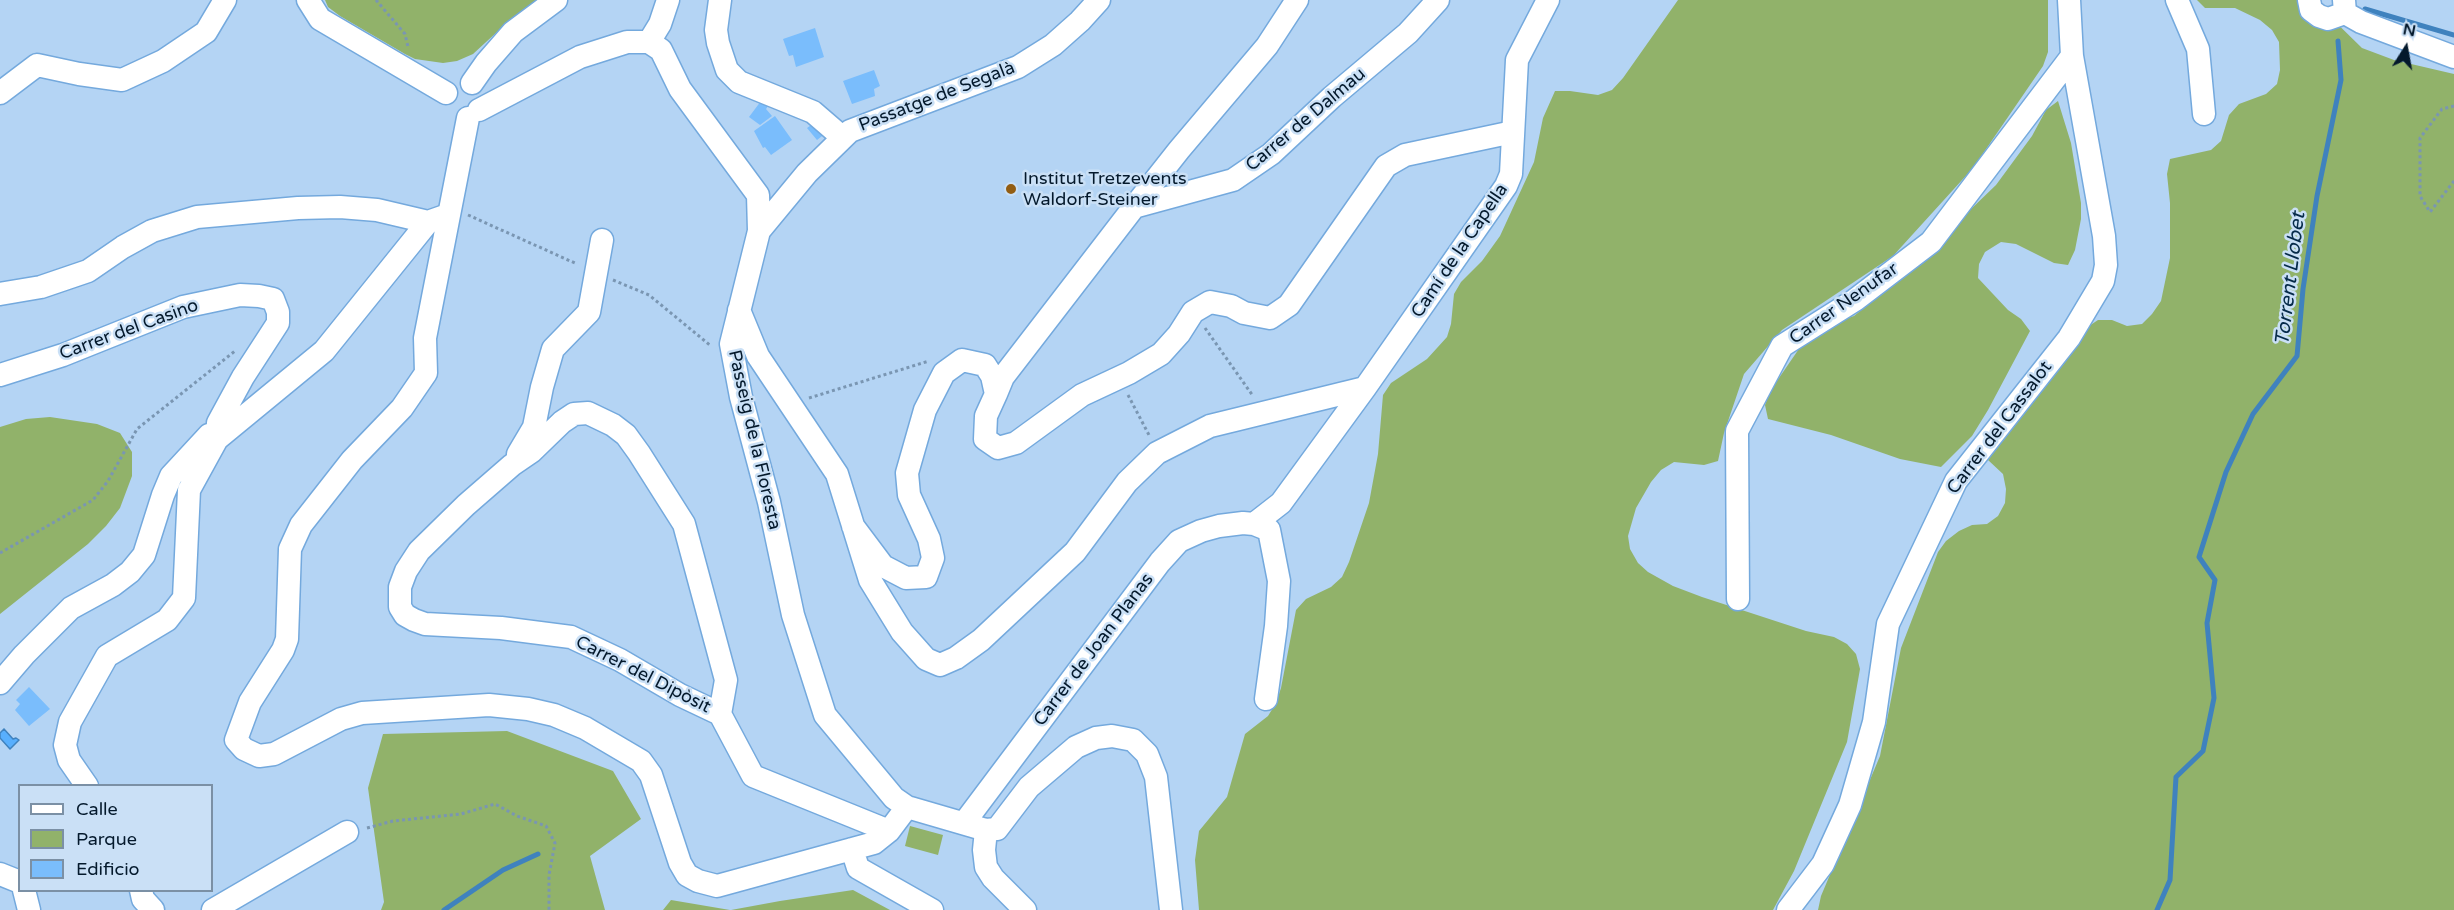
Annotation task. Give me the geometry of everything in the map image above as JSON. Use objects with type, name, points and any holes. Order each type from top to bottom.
[{"type":"street","points":[[0,93],[37,65],[122,80],[163,61],[206,32],[225,0]]},
{"type":"street","points":[[308,0],[320,19],[446,93]]},
{"type":"street","points":[[472,83],[513,32],[556,0]]},
{"type":"street","points":[[668,0],[660,24],[649,42],[627,42],[580,57],[474,114],[458,117],[451,114],[445,104],[446,93],[458,82],[472,83],[482,95],[474,114],[438,219],[425,338],[426,373],[402,408],[352,460],[301,525],[290,549],[287,639],[283,650],[250,702],[236,740],[244,749],[259,756],[274,754],[342,719],[362,713],[489,705],[554,714],[585,728],[641,760],[655,784],[680,863],[687,875],[698,881],[717,886],[874,843],[889,831],[907,807],[986,830],[997,829],[1029,787],[1076,747],[1096,738],[1112,736],[1133,740],[1147,754],[1156,777],[1171,910]]},
{"type":"street","points":[[720,0],[717,37],[727,70],[739,82],[813,112],[842,137]]},
{"type":"street","name":"Passatge de Segalà","points":[[759,231],[807,173],[849,130],[1018,67],[1053,45],[1080,21],[1098,0]]},
{"type":"street","points":[[1297,0],[1267,46],[1179,150],[1003,377],[986,416],[985,439],[998,448],[1016,443],[1082,395],[1161,354],[1179,334],[1193,312],[1210,302],[1231,306],[1244,313],[1270,318],[1289,304],[1386,166],[1405,154],[1513,132]]},
{"type":"street","name":"Carrer de Dalmau","points":[[1134,207],[1233,180],[1271,154],[1332,97],[1408,33],[1438,0]]},
{"type":"street","name":"Camí de la Capella","points":[[1254,524],[1281,503],[1365,388],[1506,186],[1511,174],[1517,60],[1548,0]]},
{"type":"street","name":"Carrer del Cassalot","points":[[1788,910],[1823,864],[1850,805],[1875,722],[1888,624],[1956,481],[2068,338],[2103,281],[2106,266],[2104,236],[2072,56],[2068,0]]},
{"type":"street","points":[[2177,0],[2198,49],[2204,114]]},
{"type":"street","points":[[2309,0],[2311,10],[2319,16],[2328,18],[2345,6],[2361,22],[2454,57]]},
{"type":"street","name":"Passeig de la Floresta","points":[[649,42],[661,50],[680,89],[758,195],[759,231],[731,344],[741,397],[769,502],[793,615],[814,687],[825,715],[894,798],[907,807]]},
{"type":"street","name":"Carrer Nenufar","points":[[1738,599],[1737,431],[1782,346],[1855,300],[1931,242],[2072,56]]},
{"type":"street","points":[[0,294],[41,287],[88,271],[123,247],[152,231],[197,217],[298,208],[340,207],[438,219]]},
{"type":"street","points":[[0,683],[24,655],[71,608],[130,573],[144,555],[171,476],[218,431],[324,351],[438,219]]},
{"type":"street","points":[[512,465],[534,428],[542,387],[553,349],[589,312],[602,240]]},
{"type":"street","name":"Carrer del Casino","points":[[0,375],[63,355],[183,307],[240,295],[273,299],[279,312],[278,323],[243,377],[218,431]]},
{"type":"street","points":[[739,310],[758,356],[837,474],[870,580],[902,632],[926,659],[940,665],[956,658],[981,640],[1075,552],[1127,482],[1157,453],[1210,426],[1365,388]]},
{"type":"street","points":[[853,526],[883,566],[906,578],[926,577],[933,558],[929,539],[909,495],[907,472],[925,410],[944,373],[962,360],[986,365],[992,376],[996,394]]},
{"type":"street","points":[[512,465],[531,453],[562,422],[574,414],[588,413],[613,424],[626,435],[658,480],[684,524],[726,680],[720,714],[753,776],[889,831]]},
{"type":"street","points":[[86,784],[69,760],[65,745],[70,722],[107,656],[167,620],[184,598],[189,490],[218,431]]},
{"type":"street","name":"Carrer del Dipòsit","points":[[512,465],[466,505],[419,551],[406,571],[400,587],[400,606],[405,615],[425,624],[501,628],[577,639],[620,660],[708,711],[720,714]]},
{"type":"street","points":[[1254,524],[1269,530],[1279,581],[1276,626],[1266,699]]},
{"type":"street","name":"Carrer de Joan Planas","points":[[964,823],[1160,562],[1179,542],[1219,526],[1254,524]]},
{"type":"street","points":[[986,830],[984,850],[986,867],[993,878],[1025,910]]},
{"type":"street","points":[[213,910],[347,832]]},
{"type":"street","points":[[852,849],[858,868],[932,910]]},
{"type":"street","points":[[0,874],[18,881]]},
{"type":"street","points":[[24,892],[29,910]]},
{"type":"street","points":[[141,892],[143,899],[153,910]]},
{"type":"path","points":[[376,0],[396,23]]},
{"type":"path","points":[[2454,106],[2442,109],[2420,138],[2421,196],[2430,212],[2454,181]]},
{"type":"path","points":[[1193,312],[1246,384]]},
{"type":"path","points":[[0,553],[93,500],[108,481],[137,429],[242,346]]},
{"type":"path","points":[[790,404],[927,361]]},
{"type":"path","points":[[1119,377],[1147,429]]},
{"type":"path","points":[[347,832],[393,821],[460,814],[495,804],[517,816],[546,826],[555,843],[549,875],[549,910]]},
{"type":"green space","points":[[325,0],[537,0],[510,20],[473,54],[457,61],[443,63],[415,59],[405,54],[340,16],[328,7]]},
{"type":"green space","points":[[1678,0],[2048,0],[2048,52],[2043,66],[1973,168],[1893,256],[1782,330],[1744,374],[1724,433],[1718,461],[1704,465],[1674,462],[1661,470],[1651,482],[1636,508],[1628,536],[1630,549],[1638,563],[1648,572],[1673,586],[1702,597],[1806,631],[1834,637],[1847,644],[1856,654],[1860,669],[1847,742],[1794,871],[1773,910],[1199,910],[1195,860],[1199,831],[1227,797],[1245,734],[1268,716],[1276,703],[1296,610],[1306,599],[1331,587],[1342,577],[1349,562],[1369,503],[1378,454],[1383,395],[1391,383],[1427,359],[1447,337],[1451,324],[1454,294],[1461,282],[1482,261],[1500,236],[1534,162],[1543,118],[1555,91],[1598,95],[1612,90]]},
{"type":"green space","points":[[2197,0],[2313,0],[2362,48],[2394,60],[2454,74],[2454,910],[1818,910],[1821,896],[1880,756],[1901,648],[1938,552],[1946,541],[1959,531],[1972,525],[1987,524],[1998,516],[2005,503],[2006,489],[2003,474],[1988,460],[2000,439],[2086,328],[2098,320],[2112,320],[2127,326],[2142,324],[2152,314],[2161,301],[2170,258],[2170,203],[2167,174],[2170,159],[2211,150],[2221,141],[2229,115],[2239,104],[2266,94],[2277,84],[2280,70],[2279,42],[2272,30],[2260,20],[2235,8],[2205,8]]},
{"type":"green space","points":[[2058,101],[2071,143],[2081,203],[2081,219],[2075,250],[2068,265],[2054,263],[2016,244],[2001,242],[1985,252],[1979,264],[1978,278],[2008,310],[2021,319],[2030,331],[1972,436],[1941,467],[1900,459],[1831,435],[1768,419],[1765,405],[1770,391],[1803,343],[1826,325],[1854,316],[1913,268],[1996,185],[2032,136],[2046,110]]},
{"type":"green space","points":[[50,417],[97,424],[120,433],[132,452],[132,476],[120,508],[106,526],[88,544],[0,614],[0,427],[26,419]]},
{"type":"green space","points":[[507,731],[613,771],[641,819],[590,856],[605,910],[381,910],[384,902],[368,788],[383,734]]},
{"type":"green space","points":[[910,826],[943,835],[938,855],[905,846]]},
{"type":"green space","points":[[853,890],[890,910],[731,910],[780,901]]},
{"type":"green space","points":[[671,900],[730,910],[663,910]]},
{"type":"water","points":[[4,729],[13,739],[19,740],[10,749],[0,738],[0,733]]},
{"type":"building","points":[[815,28],[824,57],[796,67],[793,55],[789,56],[783,39]]},
{"type":"building","points":[[874,70],[880,86],[874,89],[875,96],[852,104],[843,81]]},
{"type":"building","points":[[761,101],[769,105],[766,109],[772,116],[760,125],[749,117]]},
{"type":"building","points":[[775,116],[792,140],[771,155],[765,147],[763,148],[754,131]]},
{"type":"building","points":[[817,121],[826,133],[817,140],[807,128]]},
{"type":"building","points":[[29,687],[50,709],[29,726],[15,710],[20,704],[16,700]]},
{"type":"waterway","points":[[2365,9],[2454,35]]},
{"type":"waterway","name":"Torrent Llobet","points":[[2157,910],[2170,880],[2176,777],[2203,751],[2214,698],[2207,623],[2215,580],[2199,557],[2226,472],[2253,414],[2297,356],[2303,289],[2317,196],[2341,80],[2338,41]]},
{"type":"waterway","points":[[444,910],[503,870],[538,854]]},
{"type":"place","name":"Institut Tretzevents Waldorf-Steiner","points":[[1011,189]]}]
